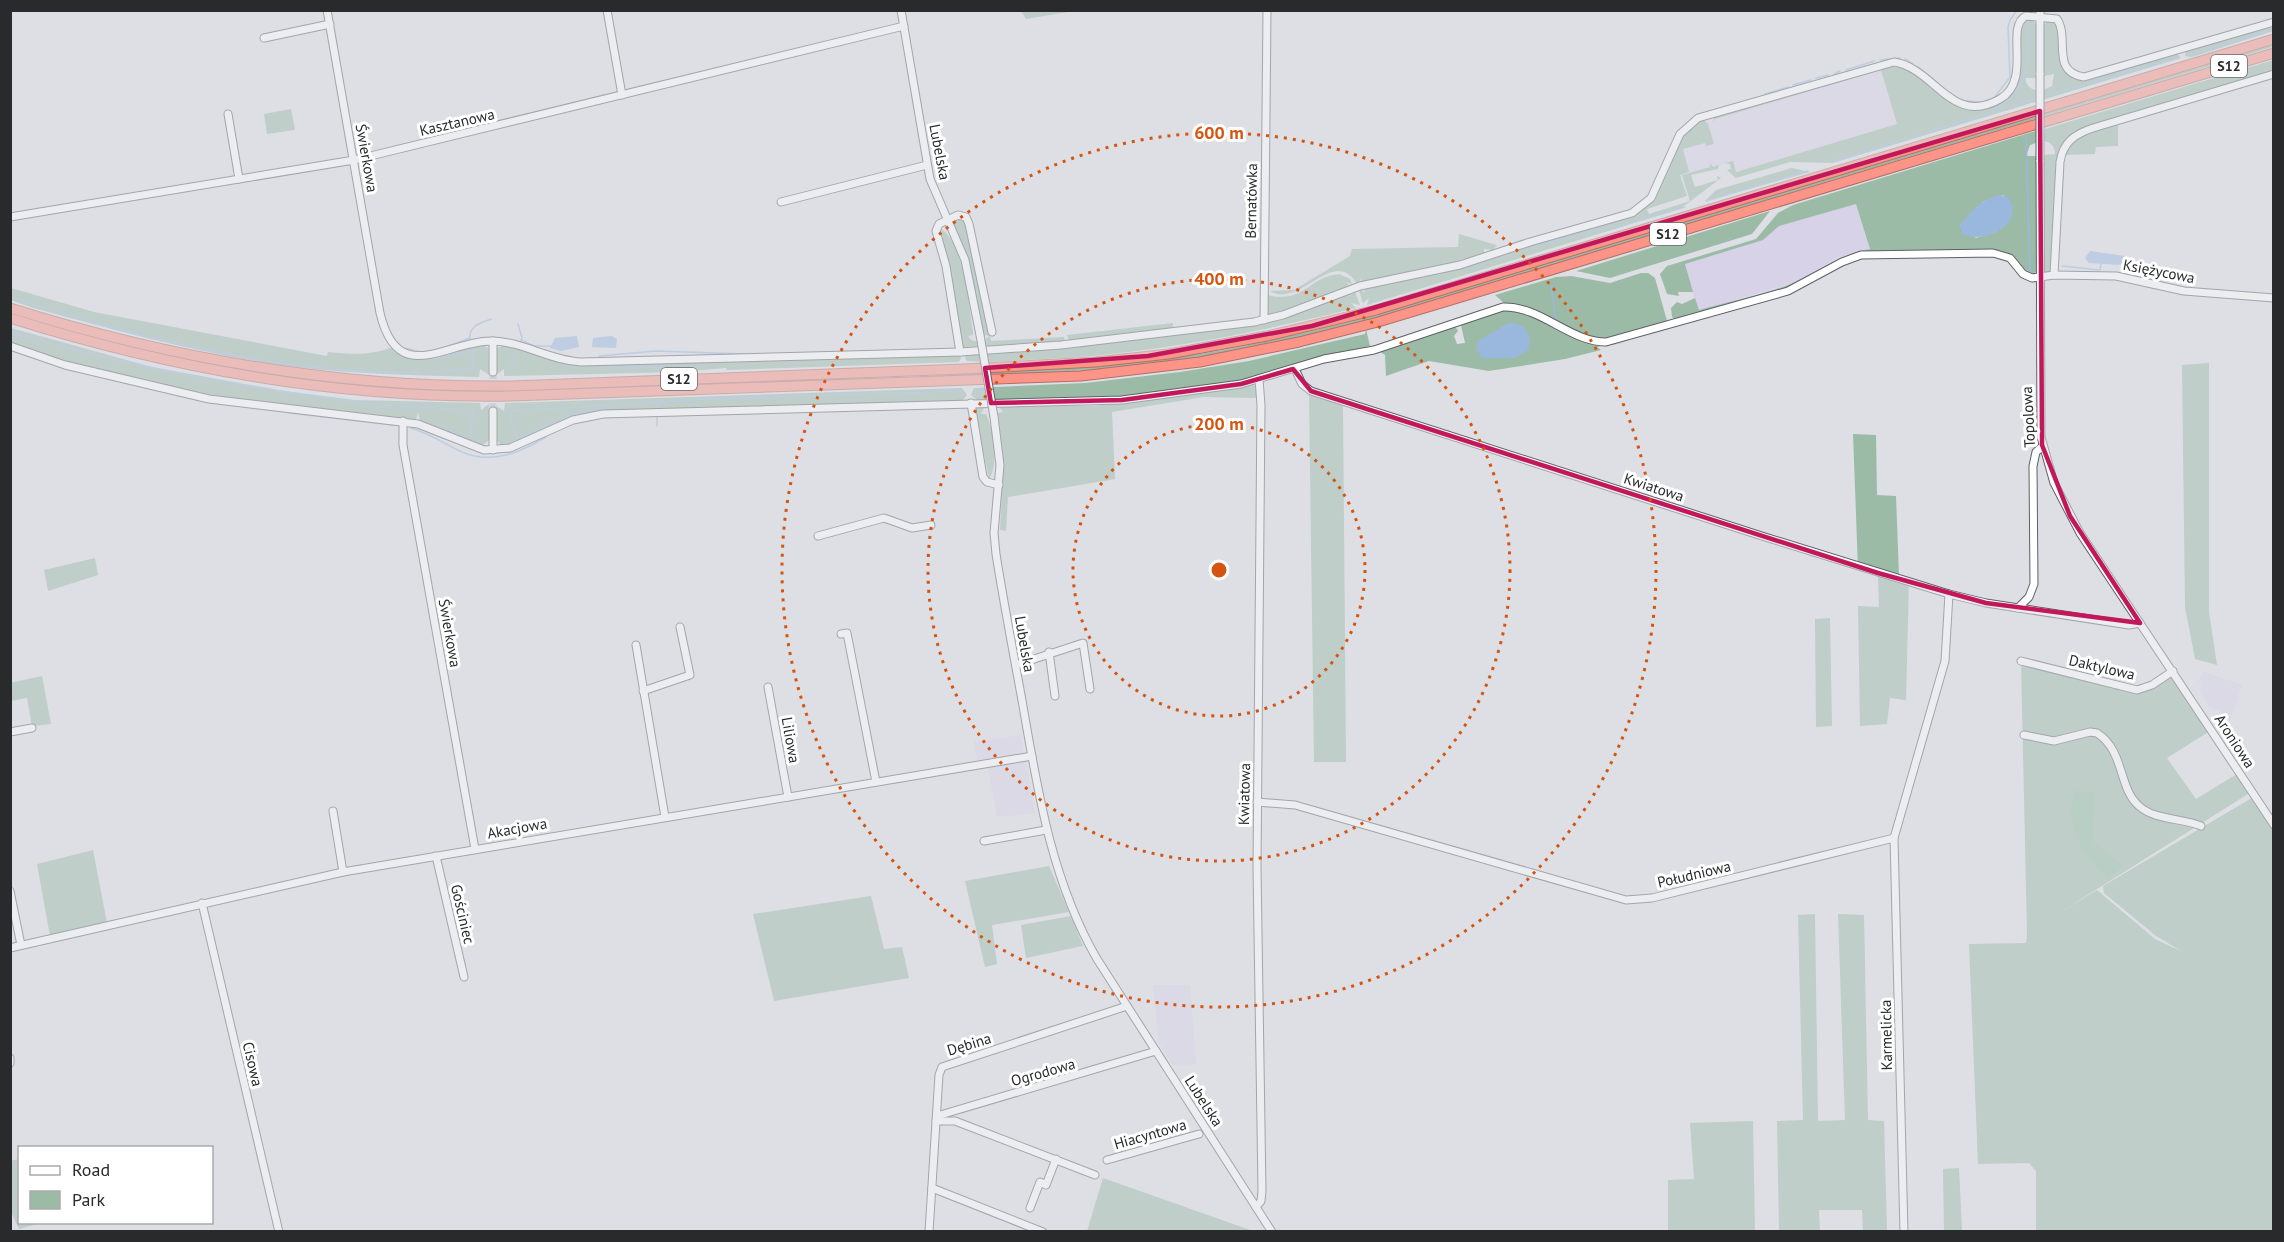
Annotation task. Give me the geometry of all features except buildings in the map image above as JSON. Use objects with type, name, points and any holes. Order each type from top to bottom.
[{"type":"highway","name":"S12","points":[[10,308],[134,343],[254,366],[367,380],[493,386],[1075,364],[1192,350],[1376,310],[2274,39]]},
{"type":"highway","name":"S12","points":[[10,318],[139,354],[232,373],[358,389],[493,396],[1081,376],[1200,362],[1378,322],[2274,53]]},
{"type":"street","name":"Świerkowa","points":[[327,10],[380,313],[386,334],[393,343],[410,354],[426,357],[477,342],[493,341]]},
{"type":"street","points":[[607,10],[622,95]]},
{"type":"street","name":"Lubelska","points":[[901,10],[927,165],[933,188],[965,260],[980,335],[1000,458],[995,548],[1046,830],[1056,865],[1087,941],[1272,1232]]},
{"type":"street","name":"Bernatówka","points":[[1264,320],[1267,10]]},
{"type":"street","points":[[493,372],[493,341],[512,344],[556,360],[581,362],[960,352],[1060,345],[1264,320],[1360,285],[1460,265],[1632,213],[1651,198],[1680,134],[1694,120],[1868,67],[1888,62],[1901,63],[1912,68],[1959,104],[1979,106],[1994,102],[2008,92],[2017,77],[2020,21],[2026,16],[2040,13],[2058,20],[2064,65],[2073,74],[2084,77],[2274,22]]},
{"type":"street","name":"Topolowa","points":[[2040,13],[2039,402],[2042,447],[2052,479],[2068,512],[2173,671]]},
{"type":"street","points":[[264,38],[330,24]]},
{"type":"street","name":"Kasztanowa","points":[[10,217],[354,160],[904,26]]},
{"type":"street","points":[[2054,275],[2060,162],[2063,150],[2071,138],[2093,128],[2274,74]]},
{"type":"street","points":[[228,114],[239,179]]},
{"type":"street","points":[[781,202],[927,165]]},
{"type":"street","points":[[960,352],[946,266],[936,231],[939,225],[961,215],[968,220],[992,332]]},
{"type":"street","points":[[10,346],[65,365],[209,399],[403,421],[426,426],[472,447],[493,450],[518,445],[573,420],[603,414],[970,403],[1107,402],[1220,387],[1259,379],[1324,359],[1367,352],[1503,307],[1532,313],[1591,340],[1613,341],[1788,291],[1842,262],[1861,255],[1997,253],[2010,258],[2026,276],[2040,278]]},
{"type":"street","name":"Księżycowa","points":[[2040,278],[2054,275],[2116,276],[2184,291],[2274,298]]},
{"type":"street","name":"Kwiatowa","points":[[1295,369],[1302,384],[1311,391],[1949,594],[2018,608],[2133,625],[2140,623]]},
{"type":"street","name":"Kwiatowa","points":[[1256,1207],[1261,1201],[1262,1191],[1257,802],[1261,405],[1259,379]]},
{"type":"street","points":[[970,403],[983,477],[987,482],[999,485]]},
{"type":"street","points":[[493,411],[493,450]]},
{"type":"street","name":"Świerkowa","points":[[403,421],[403,445],[475,849]]},
{"type":"street","points":[[2018,608],[2034,589],[2033,466],[2036,452],[2042,447]]},
{"type":"street","points":[[818,536],[884,518],[912,528],[931,525]]},
{"type":"street","points":[[1894,838],[1945,661],[1949,594]]},
{"type":"street","points":[[643,692],[690,675],[680,627]]},
{"type":"street","points":[[841,634],[847,633],[876,782]]},
{"type":"street","points":[[1016,665],[1049,652],[1083,643],[1090,689]]},
{"type":"street","points":[[636,645],[665,817]]},
{"type":"street","points":[[1049,652],[1055,696]]},
{"type":"street","name":"Daktylowa","points":[[2021,661],[2137,690],[2152,685],[2173,671]]},
{"type":"street","name":"Aroniowa","points":[[2173,671],[2274,825]]},
{"type":"street","name":"Liliowa","points":[[768,687],[788,797]]},
{"type":"street","points":[[10,732],[32,728]]},
{"type":"street","points":[[2024,735],[2054,741],[2090,732],[2097,734],[2106,741],[2119,760],[2131,796],[2138,805],[2153,813],[2201,826]]},
{"type":"street","name":"Akacjowa","points":[[10,948],[343,872],[1032,756]]},
{"type":"street","name":"Południowa","points":[[1257,802],[1295,805],[1626,900],[1672,893],[1894,838]]},
{"type":"street","points":[[333,811],[343,872]]},
{"type":"street","points":[[984,841],[1046,830]]},
{"type":"street","name":"Karmelicka","points":[[1894,838],[1904,1232]]},
{"type":"street","name":"Gościniec","points":[[436,856],[464,977]]},
{"type":"street","points":[[10,891],[21,945]]},
{"type":"street","name":"Cisowa","points":[[202,903],[279,1232]]},
{"type":"street","name":"Dębina","points":[[929,1232],[939,1075],[945,1065],[1127,1006]]},
{"type":"street","name":"Ogrodowa","points":[[936,1119],[1156,1051]]},
{"type":"street","points":[[936,1119],[955,1121],[1095,1175]]},
{"type":"street","name":"Hiacyntowa","points":[[1107,1160],[1199,1134]]},
{"type":"street","points":[[1030,1208],[1040,1182],[1046,1185],[1056,1159]]},
{"type":"street","points":[[933,1188],[1042,1232]]},
{"type":"highlighted area","points":[[2040,111],[2042,445],[2070,516],[2140,623],[1986,603],[1878,573],[1311,391],[1293,369],[1241,384],[1122,400],[991,403],[985,368],[1148,356],[1312,326]]},
{"type":"shaded area","points":[[1881,70],[1897,124],[1736,172],[1733,161],[1678,178],[1679,149],[1705,121],[1712,122],[1714,119],[1733,113]]},
{"type":"shaded area","points":[[1856,204],[1870,249],[1837,258],[1799,281],[1698,311],[1684,264],[1763,240],[1779,226]]},
{"type":"shaded area","points":[[2204,672],[2242,685],[2230,721],[2219,716],[2220,710],[2210,707],[2200,692],[2201,683],[2198,681]]},
{"type":"shaded area","points":[[1021,735],[1024,753],[977,760],[974,742]]},
{"type":"shaded area","points":[[1025,762],[1035,813],[997,817],[988,768]]},
{"type":"shaded area","points":[[1153,985],[1190,985],[1196,1064],[1173,1065],[1159,1043]]},
{"type":"green space","points":[[1021,10],[1074,11],[1026,19]]},
{"type":"green space","points":[[2032,19],[2037,26],[2036,78],[2025,78],[2032,89],[2052,86],[2054,74],[2044,76],[2044,25],[2047,21],[2056,22],[2063,68],[2076,78],[2088,80],[2176,53],[2181,58],[1833,163],[1790,162],[1736,178],[1727,170],[1731,169],[1730,164],[1725,163],[1733,161],[1736,172],[1897,124],[1881,70],[1715,119],[1713,122],[1714,115],[1882,65],[1900,67],[1913,72],[1960,107],[1981,110],[1993,106],[2012,91],[2017,82],[2021,25],[2025,20]]},
{"type":"green space","points":[[2273,27],[2273,31],[2192,57],[2185,56],[2186,50]]},
{"type":"green space","points":[[2273,43],[2273,47],[1353,325],[1245,350],[1149,365],[934,378],[934,374],[1086,366],[1199,354],[1265,342],[1352,321],[2086,100],[2087,102]]},
{"type":"green space","points":[[2273,60],[2273,70],[2080,129],[2070,136],[2060,149],[2056,162],[2053,266],[2050,274],[2043,272],[2044,155],[2055,154],[2052,145],[2044,141],[2045,129]]},
{"type":"green space","points":[[291,109],[295,130],[267,134],[264,114]]},
{"type":"green space","points":[[1703,119],[1708,124],[1714,144],[1706,146],[1705,143],[1683,149],[1689,172],[1680,175],[1687,196],[1647,209],[1649,214],[1690,201],[1682,175],[1710,167],[1710,163],[1713,167],[1719,165],[1718,169],[1691,175],[1695,187],[1718,180],[1717,176],[1721,178],[1680,209],[1367,305],[1369,298],[1363,303],[1355,281],[1346,273],[1336,271],[1292,292],[1281,294],[1270,291],[1294,290],[1350,256],[1352,249],[1458,247],[1459,234],[1497,245],[1493,250],[1484,249],[1484,255],[1460,260],[1455,264],[1360,283],[1362,277],[1359,282],[1361,290],[1366,293],[1362,288],[1470,265],[1528,244],[1639,212],[1656,194],[1683,134],[1692,124]]},
{"type":"green space","points":[[2118,123],[2118,146],[2096,147],[2095,154],[2064,155],[2078,137]]},
{"type":"green space","points":[[2036,131],[2036,143],[2030,145],[2026,156],[2037,156],[2037,270],[2034,275],[2028,274],[2012,256],[1998,251],[1869,253],[1799,284],[1676,320],[1672,317],[1671,308],[1677,302],[1682,304],[1695,298],[1699,310],[1749,297],[1798,281],[1850,254],[1870,249],[1856,204],[1779,226],[1763,240],[1685,264],[1693,292],[1678,292],[1679,296],[1667,294],[1660,274],[1667,266],[1756,239],[1778,213],[1793,205]],"holes":[[[2004,195],[1997,232],[1976,238],[1960,225],[1984,201]]]},
{"type":"green space","points":[[1792,168],[1810,172],[1705,201],[1716,190]]},
{"type":"green space","points":[[1770,211],[1752,234],[1610,278],[1576,271]]},
{"type":"green space","points":[[957,218],[966,222],[991,341],[1064,337],[1065,342],[963,347],[941,229],[949,236],[955,247],[964,276],[973,332],[973,335],[968,336],[973,341],[978,341],[985,340],[989,336],[983,334],[970,264],[954,225]]},
{"type":"green space","points":[[1648,273],[1655,278],[1667,321],[1664,325],[1607,340],[1589,337],[1519,306],[1505,304],[1495,295],[1556,277],[1571,276],[1610,283]]},
{"type":"green space","points":[[1339,274],[1350,279],[1360,305],[1351,303],[1356,308],[1241,334],[1124,352],[996,362],[967,361],[965,358],[966,355],[1045,350],[1283,318],[1352,291],[1350,297],[1353,292],[1351,284],[1346,282],[1350,286],[1268,316],[1265,313],[1267,295],[1290,296],[1328,276]]},
{"type":"green space","points":[[11,288],[94,312],[327,356],[328,352],[352,354],[390,348],[422,359],[480,344],[488,348],[489,375],[480,369],[479,377],[397,375],[288,366],[232,357],[145,338],[30,307],[11,300]]},
{"type":"green space","points":[[1513,309],[1605,345],[1624,343],[1597,347],[1601,350],[1565,359],[1489,371],[1429,361],[1386,376],[1385,355],[1379,351],[1455,326],[1458,331],[1454,336],[1457,344],[1465,343],[1461,325],[1498,310]]},
{"type":"green space","points":[[11,311],[127,345],[387,385],[859,376],[859,381],[511,392],[387,389],[250,373],[175,359],[11,315]]},
{"type":"green space","points":[[1173,323],[1173,330],[1069,341],[1067,335]]},
{"type":"green space","points":[[11,328],[152,367],[284,391],[355,400],[480,403],[481,410],[489,404],[490,439],[483,445],[468,442],[420,421],[418,412],[416,419],[412,420],[310,409],[209,394],[109,373],[11,343]]},
{"type":"green space","points":[[1366,329],[1370,346],[1367,346],[1368,349],[1230,383],[1098,400],[978,401],[971,395],[974,388],[1085,383],[1249,361],[1365,334]]},
{"type":"green space","points":[[505,345],[565,363],[958,354],[961,358],[959,362],[727,370],[726,368],[680,372],[504,376],[504,369],[496,375],[497,348]]},
{"type":"green space","points":[[2209,363],[2209,612],[2217,665],[2195,659],[2185,607],[2182,365]]},
{"type":"green space","points":[[1252,384],[1258,388],[1258,398],[1204,397],[1112,412],[1115,479],[1008,497],[1006,531],[1000,530],[1003,473],[997,413],[1003,412],[998,406],[1095,406]]},
{"type":"green space","points":[[962,388],[967,395],[962,401],[601,411],[575,415],[510,444],[501,445],[496,439],[495,405],[504,411],[505,403]]},
{"type":"green space","points":[[1309,393],[1343,404],[1346,762],[1314,762]]},
{"type":"green space","points":[[978,406],[985,406],[981,414],[986,414],[993,438],[995,456],[989,479],[975,411]]},
{"type":"green space","points":[[1853,434],[1876,435],[1877,495],[1896,496],[1899,576],[1909,580],[1906,700],[1890,698],[1887,724],[1860,726],[1858,606],[1879,607],[1878,577],[1858,569]]},
{"type":"green space","points":[[95,558],[98,575],[48,591],[44,570]]},
{"type":"green space","points":[[1830,618],[1832,726],[1816,727],[1815,619]]},
{"type":"green space","points":[[2021,661],[2133,691],[2172,673],[2210,731],[2167,758],[2196,799],[2237,774],[2248,794],[2059,913],[2097,890],[2155,939],[2183,952],[2156,936],[2104,893],[2103,886],[2250,799],[2254,799],[2274,830],[2273,1231],[2036,1231],[2036,1171],[2029,1163],[1978,1164],[1969,944],[2026,943],[2027,934]]},
{"type":"green space","points":[[42,676],[51,724],[32,726],[27,698],[11,701],[10,683]]},
{"type":"green space","points":[[2075,790],[2094,793],[2093,842],[2123,866],[2107,878],[2083,849],[2073,827],[2071,815]]},
{"type":"green space","points":[[93,850],[107,923],[50,936],[37,864]]},
{"type":"green space","points":[[1049,866],[1069,912],[992,925],[997,964],[985,967],[965,881]]},
{"type":"green space","points":[[871,896],[884,949],[902,947],[909,978],[774,1001],[753,914]]},
{"type":"green space","points":[[1815,914],[1818,1121],[1845,1120],[1838,914],[1864,915],[1868,1120],[1884,1121],[1887,1231],[1863,1231],[1862,1210],[1819,1210],[1820,1231],[1779,1231],[1777,1121],[1803,1120],[1798,915]]},
{"type":"green space","points":[[1071,916],[1083,946],[1026,958],[1021,925]]},
{"type":"green space","points":[[1753,1121],[1755,1231],[1668,1231],[1668,1180],[1694,1179],[1690,1123]]},
{"type":"green space","points":[[18,1159],[18,1224],[37,1224],[19,1229],[11,1212],[10,1161]]},
{"type":"green space","points":[[1959,1168],[1962,1231],[1944,1231],[1943,1169]]},
{"type":"green space","points":[[1103,1178],[1253,1231],[1087,1231]]},
{"type":"water","points":[[2000,195],[2008,197],[2012,207],[2012,216],[2008,223],[2000,230],[1981,237],[1962,234],[1960,225],[1973,211],[1982,202]]},
{"type":"water","points":[[2090,251],[2125,256],[2126,261],[2119,265],[2089,263],[2085,258]]},
{"type":"water","points":[[1508,323],[1514,323],[1526,330],[1529,339],[1528,350],[1515,358],[1482,358],[1477,350],[1477,342]]},
{"type":"water","points":[[577,336],[579,347],[561,351],[550,348],[555,338]]},
{"type":"water","points":[[612,336],[617,339],[616,348],[592,347],[593,338]]},
{"type":"waterway","points":[[1994,98],[2010,77],[2008,27],[2017,10]]},
{"type":"waterway","points":[[1997,107],[2009,99],[2023,80],[2028,57],[2029,18]]},
{"type":"waterway","points":[[2189,55],[2274,29]]},
{"type":"waterway","points":[[1880,60],[1900,58]]},
{"type":"waterway","points":[[2044,96],[2178,58]]},
{"type":"waterway","points":[[1905,59],[1913,64]]},
{"type":"waterway","points":[[1846,70],[1874,61]]},
{"type":"waterway","points":[[1918,67],[1930,77]]},
{"type":"waterway","points":[[1834,74],[1840,71]]},
{"type":"waterway","points":[[1816,78],[1828,75]]},
{"type":"waterway","points":[[1793,85],[1811,80]]},
{"type":"waterway","points":[[1765,94],[1788,87]]},
{"type":"waterway","points":[[2015,93],[2024,105]]},
{"type":"waterway","points":[[1834,161],[2037,98]]},
{"type":"waterway","points":[[1985,101],[1989,100]]},
{"type":"waterway","points":[[1966,101],[1980,102]]},
{"type":"waterway","points":[[2026,137],[2030,272]]},
{"type":"waterway","points":[[1706,201],[1808,171]]},
{"type":"waterway","points":[[1539,244],[1634,222],[1685,207]]},
{"type":"waterway","points":[[2062,266],[2100,270],[2101,264]]},
{"type":"waterway","points":[[1551,285],[1556,322]]},
{"type":"waterway","points":[[10,297],[120,329],[239,356],[358,371],[416,372],[472,369]]},
{"type":"waterway","points":[[470,340],[473,328],[491,319]]},
{"type":"waterway","points":[[518,324],[522,338],[520,342]]},
{"type":"waterway","points":[[11,332],[99,356],[230,383],[363,403],[472,412]]},
{"type":"waterway","points":[[440,349],[470,338]]},
{"type":"waterway","points":[[521,340],[534,346],[551,346]]},
{"type":"waterway","points":[[405,348],[420,352]]},
{"type":"waterway","points":[[472,372],[473,348]]},
{"type":"waterway","points":[[510,371],[517,349]]},
{"type":"waterway","points":[[426,360],[473,351]]},
{"type":"waterway","points":[[599,356],[656,351],[745,354]]},
{"type":"waterway","points":[[656,364],[656,371]]},
{"type":"waterway","points":[[609,368],[706,367]]},
{"type":"waterway","points":[[993,390],[999,389]]},
{"type":"waterway","points":[[974,390],[985,390]]},
{"type":"waterway","points":[[511,411],[710,399],[963,391]]},
{"type":"waterway","points":[[657,400],[657,411]]},
{"type":"waterway","points":[[470,440],[473,408]]},
{"type":"waterway","points":[[511,409],[512,425],[518,440]]},
{"type":"waterway","points":[[517,439],[565,416],[605,409]]},
{"type":"waterway","points":[[289,413],[394,425]]},
{"type":"waterway","points":[[657,416],[657,426]]},
{"type":"waterway","points":[[436,426],[474,441]]},
{"type":"waterway","points":[[411,428],[462,452],[484,457],[516,452],[546,437]]},
{"type":"tunnel","points":[[493,372],[493,411]]}]
